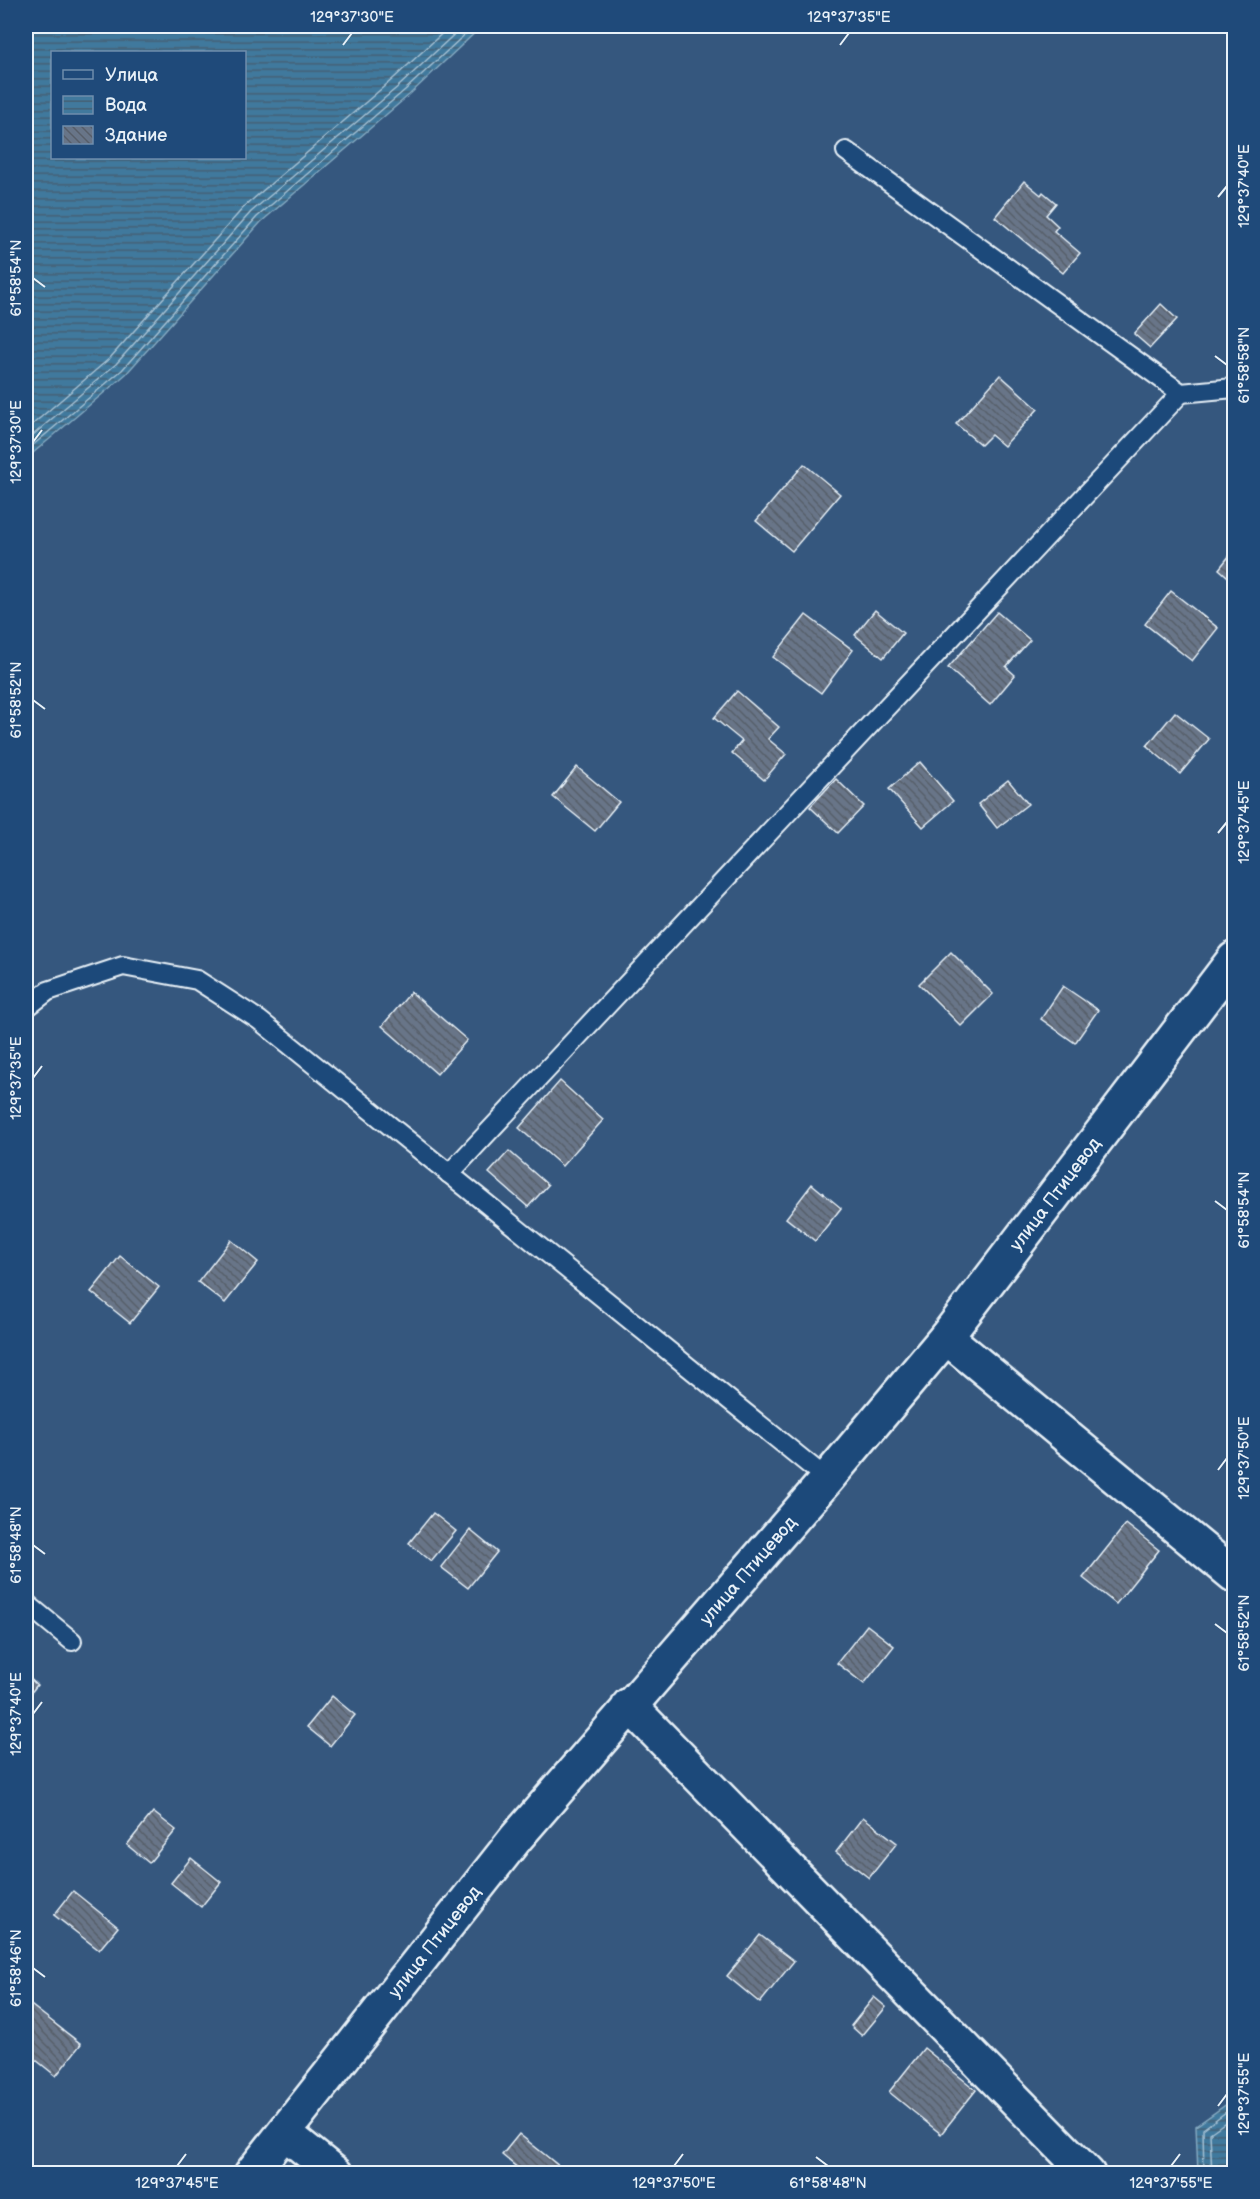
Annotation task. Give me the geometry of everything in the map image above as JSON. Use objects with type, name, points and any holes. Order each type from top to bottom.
[{"type":"street","name":"улица Птицевод","points":[[251,2174],[516,1838],[827,1479],[946,1337],[1234,959]]},
{"type":"street","points":[[946,1337],[1234,1575]]},
{"type":"street","points":[[628,1706],[1088,2174]]},
{"type":"street","points":[[285,2133],[336,2174]]},
{"type":"lane","points":[[846,151],[1181,393],[1234,388]]},
{"type":"lane","points":[[449,1174],[1181,393]]},
{"type":"lane","points":[[26,1008],[48,991],[123,966],[197,980],[259,1020],[827,1479]]},
{"type":"lane","points":[[26,1603],[72,1641]]},
{"type":"water","points":[[26,26],[482,26],[409,95],[261,222],[126,374],[26,459]]},
{"type":"water","points":[[1234,2099],[1234,2173],[1198,2173],[1196,2126]]},
{"type":"building","points":[[1024,181],[1041,195],[1043,192],[1056,203],[1046,215],[1058,226],[1054,231],[1080,253],[1063,273],[995,217]]},
{"type":"building","points":[[1161,304],[1177,319],[1150,348],[1134,334]]},
{"type":"building","points":[[1000,375],[1038,409],[1004,446],[991,435],[981,445],[956,424]]},
{"type":"building","points":[[804,464],[840,494],[792,551],[756,521]]},
{"type":"building","points":[[1234,550],[1234,582],[1219,569]]},
{"type":"building","points":[[1171,591],[1218,628],[1192,661],[1145,624]]},
{"type":"building","points":[[875,610],[903,633],[883,658],[855,635]]},
{"type":"building","points":[[997,612],[1030,640],[1006,667],[1015,675],[990,705],[948,668]]},
{"type":"building","points":[[806,615],[853,650],[821,693],[773,657]]},
{"type":"building","points":[[737,691],[779,727],[768,739],[786,754],[764,780],[732,753],[742,741],[714,718]]},
{"type":"building","points":[[1175,712],[1209,739],[1180,774],[1147,746]]},
{"type":"building","points":[[920,762],[953,801],[923,827],[889,789]]},
{"type":"building","points":[[577,767],[619,802],[595,831],[553,797]]},
{"type":"building","points":[[836,779],[864,806],[838,833],[810,807]]},
{"type":"building","points":[[1008,780],[1028,804],[997,828],[978,804]]},
{"type":"building","points":[[951,952],[993,994],[961,1026],[919,984]]},
{"type":"building","points":[[1063,986],[1098,1010],[1075,1043],[1041,1019]]},
{"type":"building","points":[[411,992],[467,1040],[437,1074],[382,1026]]},
{"type":"building","points":[[560,1081],[603,1120],[562,1166],[519,1128]]},
{"type":"building","points":[[509,1151],[548,1185],[528,1207],[489,1173]]},
{"type":"building","points":[[812,1184],[841,1208],[815,1241],[786,1218]]},
{"type":"building","points":[[231,1240],[258,1262],[225,1303],[198,1282]]},
{"type":"building","points":[[120,1256],[159,1287],[130,1323],[91,1292]]},
{"type":"building","points":[[433,1513],[456,1531],[431,1561],[409,1543]]},
{"type":"building","points":[[1126,1524],[1159,1550],[1116,1604],[1083,1578]]},
{"type":"building","points":[[470,1530],[497,1552],[468,1588],[441,1567]]},
{"type":"building","points":[[867,1625],[894,1646],[864,1684],[837,1663]]},
{"type":"building","points":[[26,1675],[37,1685],[26,1699]]},
{"type":"building","points":[[332,1696],[355,1715],[330,1746],[307,1727]]},
{"type":"building","points":[[153,1812],[176,1830],[149,1863],[127,1845]]},
{"type":"building","points":[[863,1817],[897,1843],[869,1878],[836,1852]]},
{"type":"building","points":[[191,1858],[221,1882],[201,1907],[171,1883]]},
{"type":"building","points":[[73,1891],[118,1927],[99,1950],[54,1915]]},
{"type":"building","points":[[760,1935],[794,1961],[760,2003],[727,1976]]},
{"type":"building","points":[[874,1997],[886,2007],[862,2036],[851,2026]]},
{"type":"building","points":[[27,2002],[81,2044],[56,2076],[26,2052]]},
{"type":"building","points":[[924,2048],[976,2090],[941,2134],[889,2092]]},
{"type":"building","points":[[519,2134],[560,2167],[555,2174],[525,2174],[502,2155]]}]
